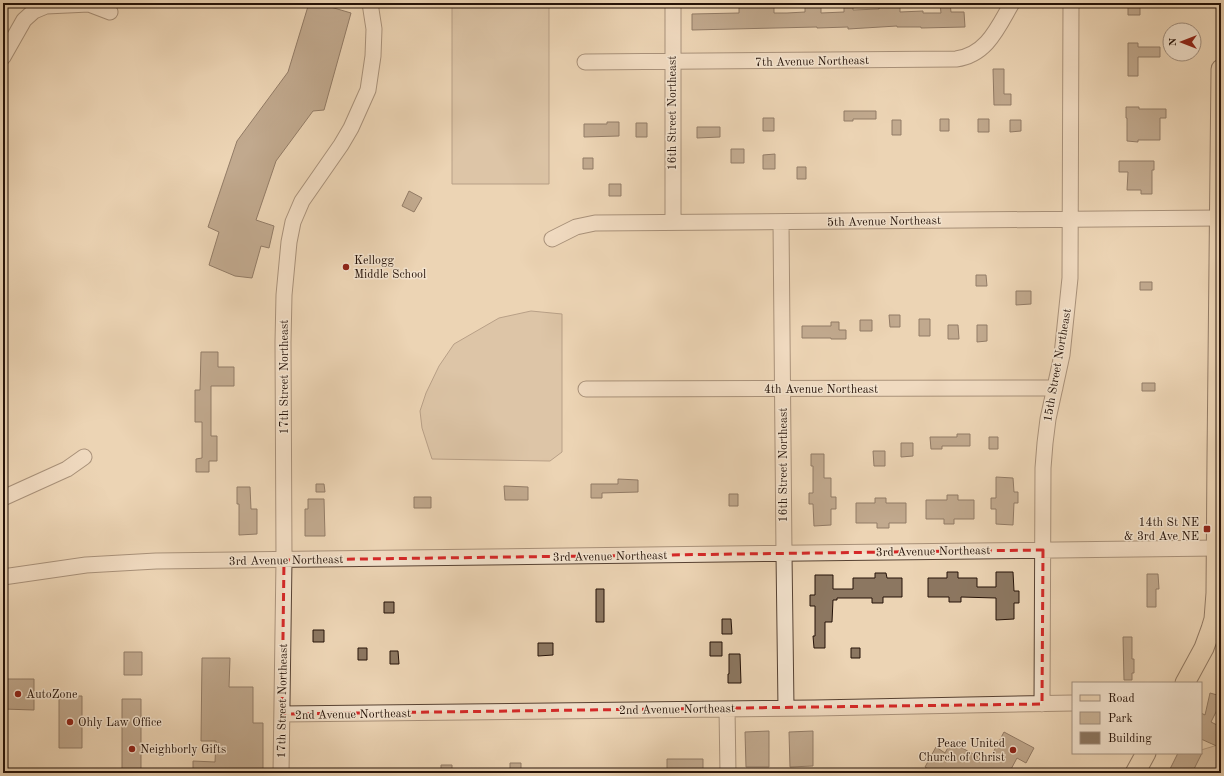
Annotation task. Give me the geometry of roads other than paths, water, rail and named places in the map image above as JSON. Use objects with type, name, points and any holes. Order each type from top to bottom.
[{"type":"main road","points":[[1186,682],[1204,648],[1214,619],[1216,594],[1219,496],[1221,69]]},
{"type":"main road","points":[[1135,773],[1145,754]]},
{"type":"street","name":"17th Street Northeast","points":[[281,773],[284,560],[283,342],[284,294],[288,242],[293,222],[302,201],[341,145],[351,128],[368,90],[373,56],[374,36],[370,3]]},
{"type":"street","name":"16th Street Northeast","points":[[673,3],[673,222]]},
{"type":"street","name":"7th Avenue Northeast","points":[[585,62],[967,58],[985,45],[994,34],[1012,3]]},
{"type":"street","name":"15th Street Northeast","points":[[1042,704],[1045,443],[1048,419],[1062,355],[1070,278],[1071,3]]},
{"type":"street","points":[[3,57],[24,20],[34,11],[46,6],[89,4],[110,12]]},
{"type":"street","name":"5th Avenue Northeast","points":[[552,239],[576,227],[590,224],[673,222],[1220,218]]},
{"type":"street","name":"16th Street Northeast","points":[[782,222],[786,708]]},
{"type":"street","name":"4th Avenue Northeast","points":[[586,389],[1055,388]]},
{"type":"street","points":[[3,498],[67,469],[84,457]]},
{"type":"street","name":"3rd Avenue Northeast","points":[[3,577],[86,565],[131,562],[1217,548]]},
{"type":"street","name":"2nd Avenue Northeast","points":[[282,714],[1072,703]]},
{"type":"street","points":[[727,709],[728,773]]},
{"type":"place","name":"Kellogg Middle School","points":[[346,267]]},
{"type":"place","name":"14th St NE & 3rd Ave NE","points":[[1207,529]]},
{"type":"place","name":"AutoZone","points":[[18,694]]},
{"type":"place","name":"Ohly Law Office","points":[[70,722]]},
{"type":"place","name":"Neighborly Gifts","points":[[132,749]]},
{"type":"place","name":"Peace United Church of Christ","points":[[1013,750]]}]
